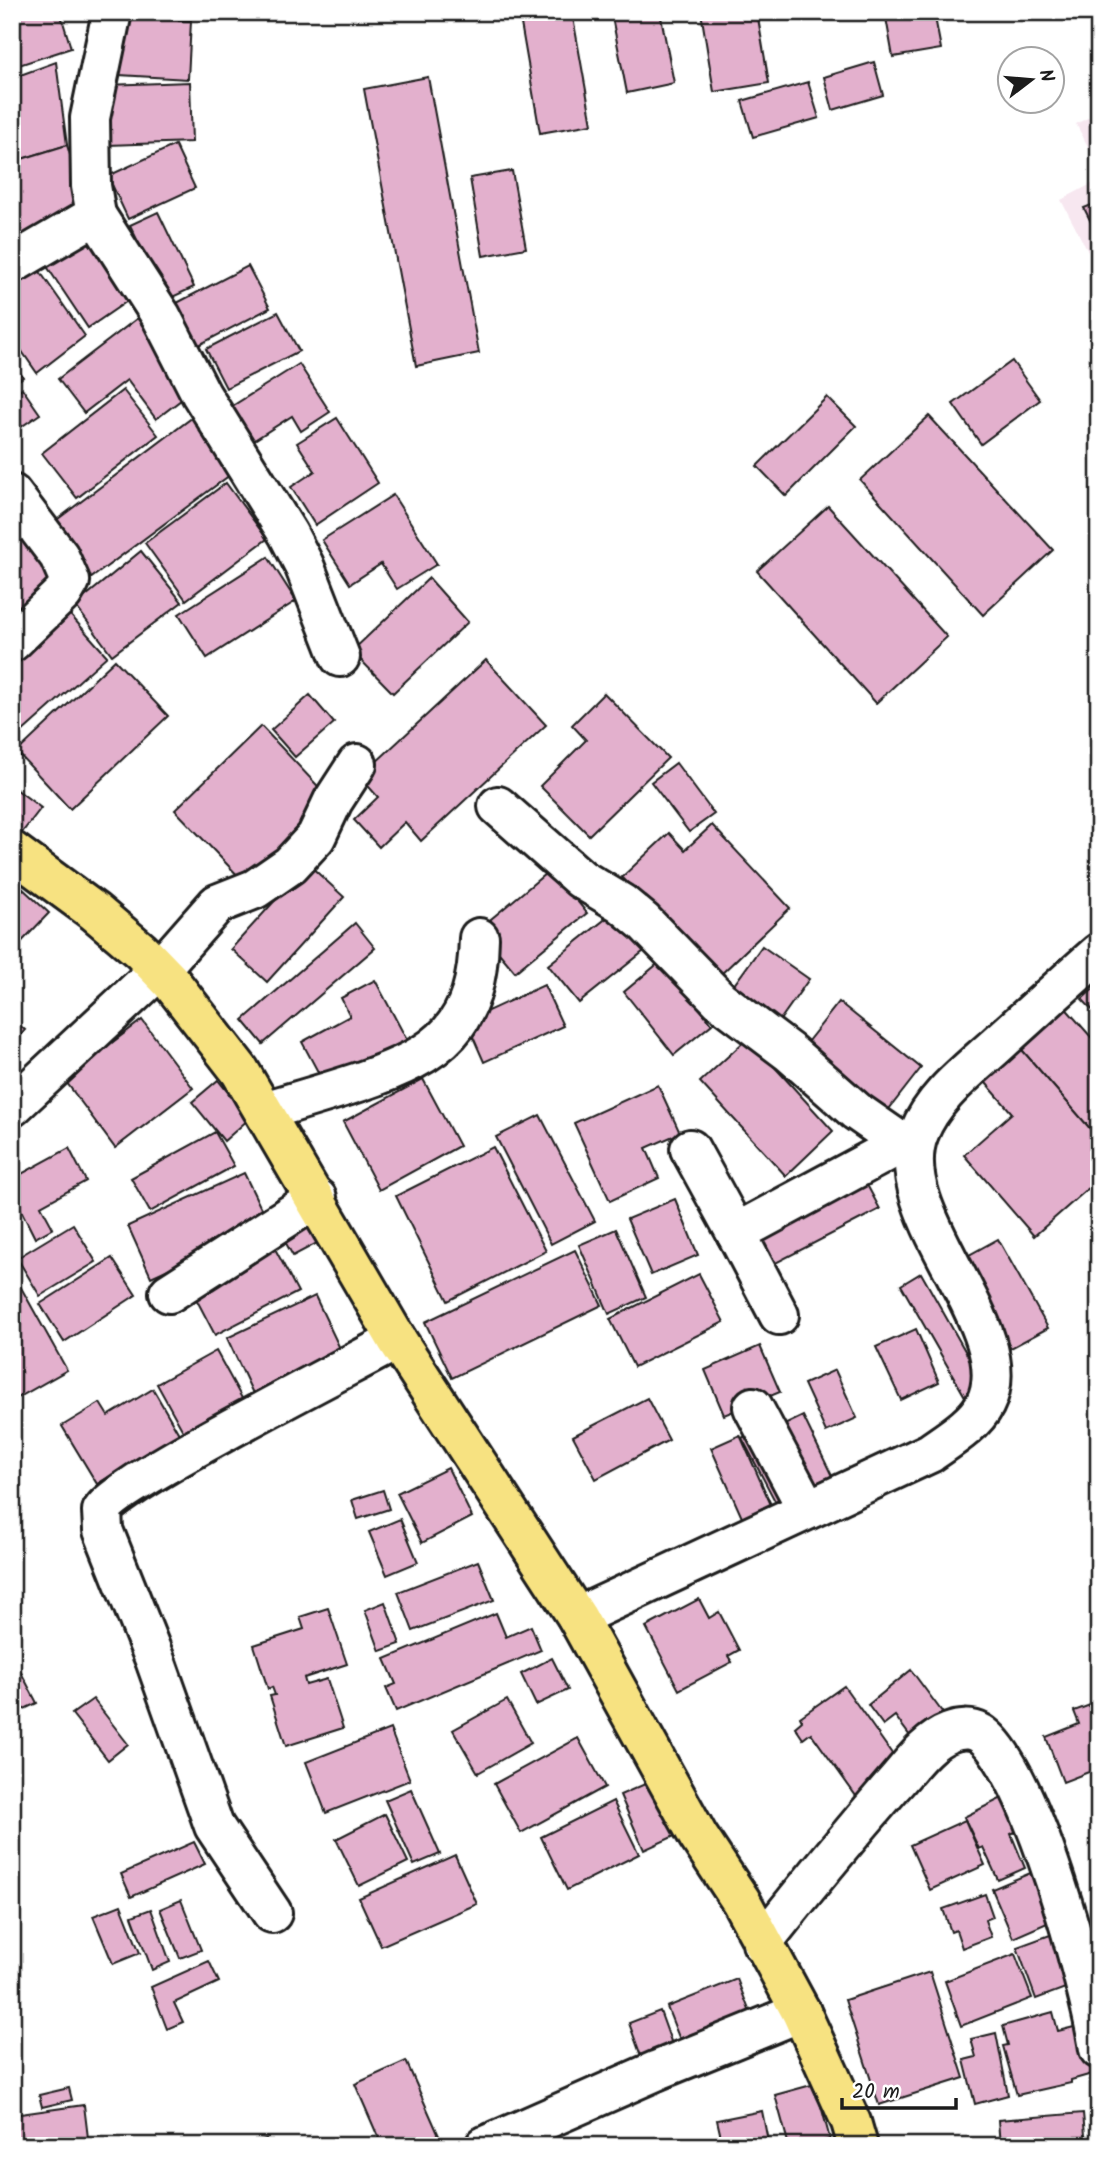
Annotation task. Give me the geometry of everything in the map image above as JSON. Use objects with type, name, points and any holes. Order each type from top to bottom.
[{"type":"highway","points":[[12,851],[95,912],[159,970],[240,1071],[317,1198],[397,1340],[577,1617],[698,1836],[741,1901],[801,2012],[851,2122],[858,2146]]},
{"type":"street","points":[[113,12],[90,118],[90,158],[96,215],[161,316],[201,394],[288,534],[304,565],[340,657]]},
{"type":"street","points":[[14,259],[96,215]]},
{"type":"street","points":[[12,494],[59,556],[70,581],[63,593],[12,642]]},
{"type":"street","points":[[12,1107],[159,970],[217,904],[255,889],[290,865],[316,837],[333,801],[357,764]]},
{"type":"street","points":[[498,806],[582,879],[621,903],[644,922],[720,1000],[789,1052],[856,1111],[910,1139]]},
{"type":"street","points":[[264,1111],[402,1068],[427,1054],[452,1032],[468,1005],[478,970],[479,938]]},
{"type":"street","points":[[736,1233],[910,1139],[950,1087],[1099,953]]},
{"type":"street","points":[[577,1617],[930,1453],[962,1430],[984,1406],[992,1377],[983,1338],[921,1203],[910,1139]]},
{"type":"street","points":[[690,1149],[779,1315]]},
{"type":"street","points":[[169,1293],[317,1198]]},
{"type":"street","points":[[272,1913],[214,1826],[155,1660],[103,1530],[102,1511],[112,1497],[173,1461],[397,1340]]},
{"type":"street","points":[[753,1407],[807,1509]]},
{"type":"street","points":[[762,1943],[836,1849],[925,1749],[947,1733],[968,1729],[979,1733],[999,1753],[1034,1826],[1077,1948],[1099,2049]]},
{"type":"street","points":[[485,2146],[658,2070],[801,2012]]},
{"type":"shaded area","points":[[1099,112],[1099,167],[1076,124]]},
{"type":"shaded area","points":[[1099,180],[1099,273],[1061,200]]},
{"type":"building","points":[[12,12],[60,12],[71,48],[13,67]]},
{"type":"building","points":[[519,12],[572,12],[592,124],[540,133]]},
{"type":"building","points":[[611,12],[660,12],[674,83],[627,93]]},
{"type":"building","points":[[701,12],[757,12],[769,83],[714,92]]},
{"type":"building","points":[[885,12],[934,12],[941,49],[893,57]]},
{"type":"building","points":[[122,17],[191,21],[188,79],[119,75]]},
{"type":"building","points":[[56,62],[67,145],[12,162],[12,78]]},
{"type":"building","points":[[874,62],[883,95],[833,110],[824,77]]},
{"type":"building","points":[[428,77],[479,353],[416,366],[364,89]]},
{"type":"building","points":[[190,82],[192,142],[108,145],[106,85]]},
{"type":"building","points":[[808,82],[819,118],[753,137],[742,101]]},
{"type":"building","points":[[67,145],[85,206],[21,238],[12,217],[12,162]]},
{"type":"building","points":[[175,145],[195,188],[128,219],[108,176]]},
{"type":"building","points":[[512,171],[526,248],[483,256],[470,178]]},
{"type":"building","points":[[1099,202],[1099,238],[1084,208]]},
{"type":"building","points":[[158,212],[194,287],[166,300],[130,225]]},
{"type":"building","points":[[92,224],[139,293],[88,328],[42,259]]},
{"type":"building","points":[[34,263],[85,336],[37,373],[12,337],[12,275]]},
{"type":"building","points":[[248,266],[270,308],[195,347],[173,305]]},
{"type":"building","points":[[278,312],[299,351],[226,388],[206,349]]},
{"type":"building","points":[[139,317],[194,390],[156,419],[127,380],[84,413],[58,379]]},
{"type":"building","points":[[12,361],[23,377],[12,385]]},
{"type":"building","points":[[1012,361],[1040,400],[981,444],[953,404]]},
{"type":"building","points":[[299,364],[330,412],[301,431],[292,416],[248,444],[226,410]]},
{"type":"building","points":[[22,388],[40,414],[12,433],[12,395]]},
{"type":"building","points":[[123,390],[158,435],[77,498],[42,453]]},
{"type":"building","points":[[827,397],[856,426],[786,496],[757,466]]},
{"type":"building","points":[[197,414],[238,469],[90,579],[50,525]]},
{"type":"building","points":[[929,416],[1053,550],[983,615],[860,480]]},
{"type":"building","points":[[337,418],[378,483],[315,525],[291,487],[315,471],[297,443]]},
{"type":"building","points":[[226,483],[267,539],[186,600],[145,543]]},
{"type":"building","points":[[393,495],[437,564],[397,589],[381,564],[350,584],[322,540]]},
{"type":"building","points":[[828,506],[947,637],[876,703],[757,571]]},
{"type":"building","points":[[12,529],[60,578],[20,618],[12,611]]},
{"type":"building","points":[[141,551],[182,602],[112,655],[75,605]]},
{"type":"building","points":[[268,557],[296,601],[207,658],[179,614]]},
{"type":"building","points":[[429,578],[468,622],[393,693],[352,651]]},
{"type":"building","points":[[65,609],[107,656],[12,741],[12,657]]},
{"type":"building","points":[[115,660],[168,716],[70,809],[17,752]]},
{"type":"building","points":[[486,660],[546,725],[421,841],[405,822],[379,847],[354,820],[378,797],[360,777]]},
{"type":"building","points":[[604,693],[668,758],[589,835],[540,786],[586,740],[572,725]]},
{"type":"building","points":[[310,695],[334,723],[295,757],[271,730]]},
{"type":"building","points":[[261,726],[331,800],[244,882],[175,810]]},
{"type":"building","points":[[676,763],[714,814],[689,832],[651,782]]},
{"type":"building","points":[[12,786],[41,808],[17,839],[12,835]]},
{"type":"building","points":[[712,825],[790,908],[717,978],[622,877],[669,833],[685,850]]},
{"type":"building","points":[[308,864],[344,897],[267,982],[231,949]]},
{"type":"building","points":[[551,869],[587,913],[515,972],[479,929]]},
{"type":"building","points":[[21,887],[49,913],[12,952],[12,897]]},
{"type":"building","points":[[613,913],[644,951],[579,1003],[548,965]]},
{"type":"building","points":[[355,923],[375,948],[263,1044],[243,1020]]},
{"type":"building","points":[[762,946],[809,979],[773,1030],[726,996]]},
{"type":"building","points":[[661,961],[712,1024],[674,1055],[624,992]]},
{"type":"building","points":[[375,980],[408,1042],[326,1087],[302,1042],[350,1016],[341,998]]},
{"type":"building","points":[[1099,984],[1099,1017],[1082,999]]},
{"type":"building","points":[[544,985],[563,1026],[484,1062],[466,1021]]},
{"type":"building","points":[[839,1002],[921,1068],[882,1118],[800,1051]]},
{"type":"building","points":[[1062,1004],[1099,1046],[1099,1139],[1016,1043]]},
{"type":"building","points":[[12,1019],[25,1030],[12,1046]]},
{"type":"building","points":[[142,1020],[193,1088],[115,1148],[64,1079]]},
{"type":"building","points":[[748,1038],[833,1131],[786,1176],[700,1082]]},
{"type":"building","points":[[1016,1043],[1099,1139],[1099,1179],[1034,1236],[964,1155],[1012,1113],[980,1076]]},
{"type":"building","points":[[423,1079],[459,1146],[379,1190],[343,1122]]},
{"type":"building","points":[[218,1080],[249,1119],[224,1141],[192,1102]]},
{"type":"building","points":[[658,1085],[680,1133],[646,1148],[659,1178],[610,1201],[574,1123]]},
{"type":"building","points":[[540,1115],[595,1221],[551,1244],[496,1137]]},
{"type":"building","points":[[215,1132],[234,1166],[150,1212],[131,1178]]},
{"type":"building","points":[[493,1147],[546,1251],[448,1301],[396,1196]]},
{"type":"building","points":[[69,1148],[86,1181],[41,1206],[53,1228],[35,1238],[21,1210],[12,1214],[12,1179]]},
{"type":"building","points":[[859,1170],[880,1209],[766,1268],[745,1229]]},
{"type":"building","points":[[244,1173],[268,1223],[151,1277],[128,1226]]},
{"type":"building","points":[[675,1199],[698,1255],[651,1275],[627,1219]]},
{"type":"building","points":[[307,1213],[321,1241],[293,1256],[278,1229]]},
{"type":"building","points":[[73,1224],[96,1262],[40,1296],[17,1258]]},
{"type":"building","points":[[616,1229],[646,1297],[609,1314],[579,1245]]},
{"type":"building","points":[[998,1239],[1048,1328],[1011,1348],[962,1259]]},
{"type":"building","points":[[273,1245],[298,1292],[215,1335],[191,1289]]},
{"type":"building","points":[[575,1250],[602,1305],[452,1378],[425,1322]]},
{"type":"building","points":[[112,1258],[136,1295],[64,1342],[40,1304]]},
{"type":"building","points":[[921,1273],[986,1388],[967,1400],[901,1285]]},
{"type":"building","points":[[699,1274],[724,1322],[634,1367],[610,1319]]},
{"type":"building","points":[[19,1284],[67,1370],[14,1400],[12,1288]]},
{"type":"building","points":[[315,1296],[345,1359],[256,1400],[227,1338]]},
{"type":"building","points":[[916,1329],[939,1382],[901,1400],[876,1347]]},
{"type":"building","points":[[760,1346],[780,1392],[724,1415],[705,1370]]},
{"type":"building","points":[[216,1351],[249,1411],[190,1444],[157,1384]]},
{"type":"building","points":[[835,1370],[857,1418],[826,1432],[804,1384]]},
{"type":"building","points":[[153,1389],[179,1434],[97,1484],[62,1426],[100,1403],[108,1416]]},
{"type":"building","points":[[647,1398],[669,1440],[596,1479],[573,1436]]},
{"type":"building","points":[[803,1416],[832,1476],[807,1488],[778,1428]]},
{"type":"building","points":[[763,1427],[796,1490],[775,1501],[742,1438]]},
{"type":"building","points":[[740,1435],[772,1507],[743,1520],[711,1448]]},
{"type":"building","points":[[448,1468],[472,1517],[422,1543],[397,1493]]},
{"type":"building","points":[[383,1490],[389,1509],[358,1519],[352,1500]]},
{"type":"building","points":[[400,1519],[418,1562],[387,1575],[369,1532]]},
{"type":"building","points":[[478,1561],[494,1600],[413,1631],[398,1592]]},
{"type":"building","points":[[699,1599],[709,1618],[719,1612],[739,1650],[728,1656],[732,1662],[679,1690],[646,1627]]},
{"type":"building","points":[[385,1602],[400,1644],[380,1651],[365,1610]]},
{"type":"building","points":[[328,1608],[347,1664],[304,1678],[306,1685],[327,1679],[343,1728],[286,1746],[270,1696],[275,1695],[272,1687],[268,1689],[254,1645],[304,1629],[300,1617]]},
{"type":"building","points":[[496,1613],[506,1637],[531,1626],[541,1650],[396,1711],[386,1688],[396,1684],[385,1659]]},
{"type":"building","points":[[12,1655],[37,1703],[12,1715]]},
{"type":"building","points":[[552,1658],[568,1690],[536,1705],[521,1674]]},
{"type":"building","points":[[911,1670],[951,1724],[919,1748],[895,1716],[883,1725],[868,1705]]},
{"type":"building","points":[[844,1686],[900,1765],[856,1796],[811,1733],[803,1739],[795,1727],[802,1721],[800,1717]]},
{"type":"building","points":[[93,1699],[128,1744],[108,1760],[72,1714]]},
{"type":"building","points":[[507,1700],[531,1743],[478,1773],[453,1730]]},
{"type":"building","points":[[1090,1705],[1095,1718],[1099,1716],[1099,1768],[1063,1782],[1046,1737],[1079,1724],[1074,1711]]},
{"type":"building","points":[[390,1729],[410,1780],[326,1813],[306,1762]]},
{"type":"building","points":[[578,1738],[605,1787],[521,1833],[494,1784]]},
{"type":"building","points":[[654,1780],[679,1834],[644,1850],[620,1795]]},
{"type":"building","points":[[411,1789],[440,1854],[414,1865],[385,1800]]},
{"type":"building","points":[[1014,1792],[1030,1824],[1011,1834],[1025,1868],[998,1880],[983,1847],[979,1849],[964,1817]]},
{"type":"building","points":[[613,1801],[639,1854],[567,1890],[541,1837]]},
{"type":"building","points":[[385,1814],[408,1862],[359,1886],[336,1839]]},
{"type":"building","points":[[965,1820],[985,1865],[930,1890],[910,1845]]},
{"type":"building","points":[[194,1842],[205,1864],[131,1897],[121,1874]]},
{"type":"building","points":[[455,1855],[477,1904],[381,1946],[359,1898]]},
{"type":"building","points":[[1040,1869],[1061,1917],[1013,1938],[992,1889]]},
{"type":"building","points":[[985,1894],[993,1917],[985,1920],[991,1937],[962,1948],[956,1930],[951,1932],[943,1909]]},
{"type":"building","points":[[181,1900],[201,1950],[180,1958],[160,1909]]},
{"type":"building","points":[[121,1905],[140,1953],[113,1964],[93,1916]]},
{"type":"building","points":[[151,1909],[170,1962],[152,1970],[132,1916]]},
{"type":"building","points":[[1061,1931],[1079,1983],[1036,1999],[1017,1947]]},
{"type":"building","points":[[1015,1954],[1032,1998],[961,2026],[945,1981]]},
{"type":"building","points":[[209,1961],[219,1982],[174,2003],[183,2022],[167,2029],[151,1987]]},
{"type":"building","points":[[930,1972],[964,2078],[879,2105],[845,2000]]},
{"type":"building","points":[[737,1979],[756,2028],[686,2055],[667,2007]]},
{"type":"building","points":[[660,2011],[677,2058],[646,2070],[629,2023]]},
{"type":"building","points":[[1053,2012],[1058,2031],[1086,2024],[1099,2072],[1071,2080],[1071,2083],[1017,2095],[1003,2046],[1008,2045],[1003,2026]]},
{"type":"building","points":[[996,2033],[1008,2095],[975,2104],[964,2060],[976,2057],[971,2039]]},
{"type":"building","points":[[406,2061],[440,2138],[422,2146],[382,2146],[355,2084]]},
{"type":"building","points":[[815,2084],[830,2139],[806,2146],[789,2146],[775,2095]]},
{"type":"building","points":[[69,2088],[72,2100],[42,2107],[39,2095]]},
{"type":"building","points":[[84,2105],[89,2146],[17,2146],[13,2115]]},
{"type":"building","points":[[762,2111],[769,2146],[723,2146],[717,2120]]},
{"type":"building","points":[[1083,2113],[1086,2146],[1000,2146],[998,2120]]},
{"type":"building","points":[[13,2115],[17,2146],[12,2146]]},
{"type":"building","points":[[266,2139],[267,2146],[239,2146]]}]
